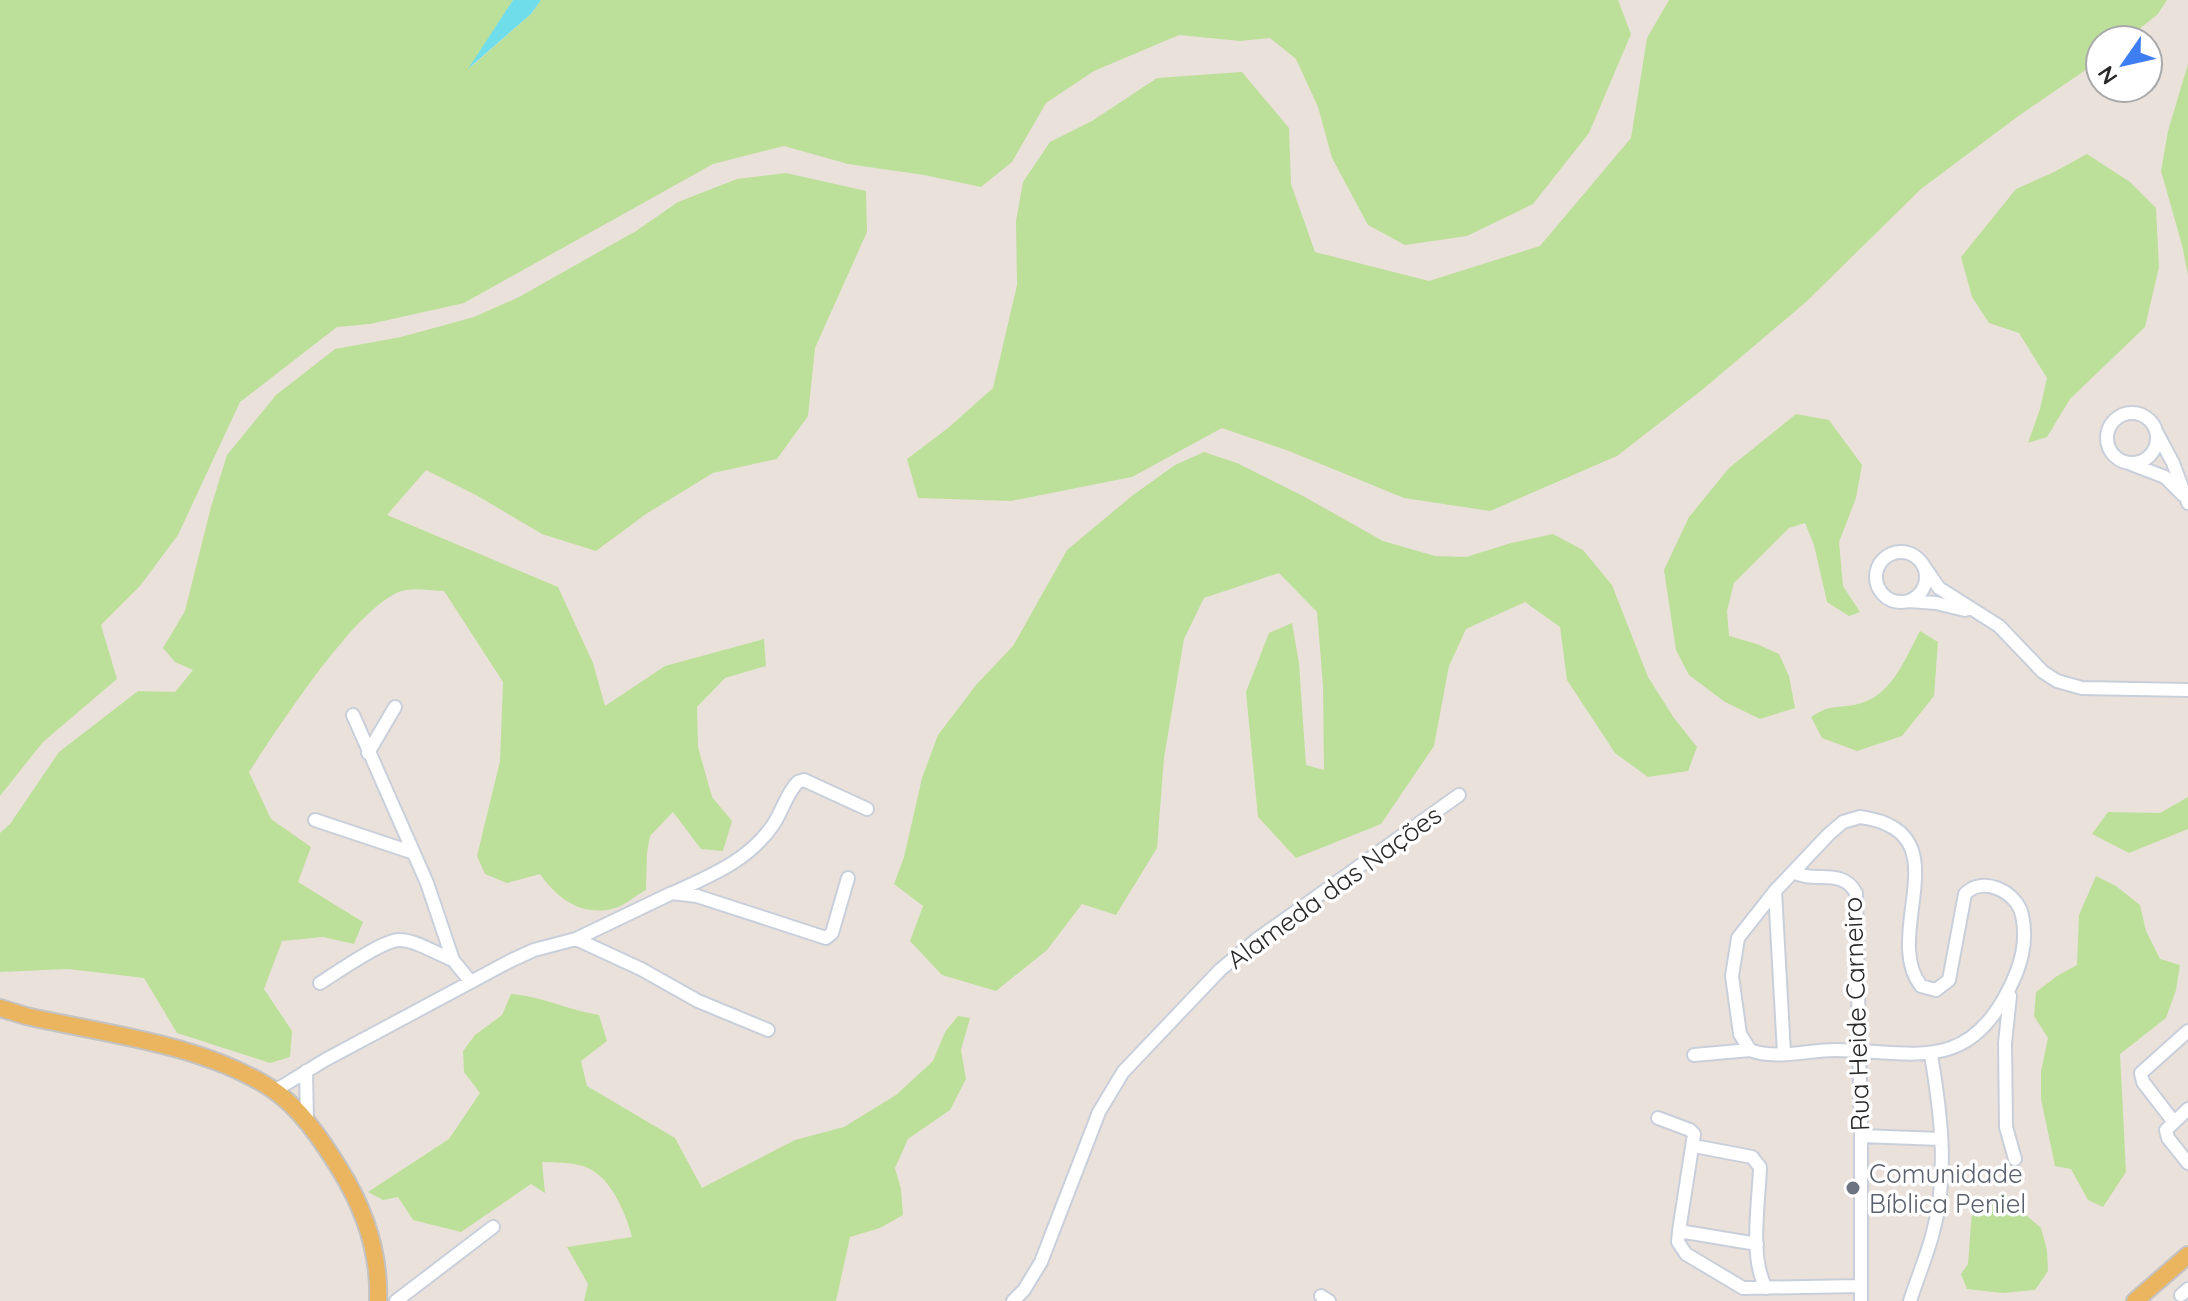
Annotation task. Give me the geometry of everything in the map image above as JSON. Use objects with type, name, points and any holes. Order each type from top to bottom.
[{"type":"main road","points":[[0,1008],[189,1053],[272,1089],[307,1123],[348,1181],[367,1222],[378,1301]]},
{"type":"main road","points":[[2135,1301],[2188,1255]]},
{"type":"street","points":[[2128,413],[2136,413],[2151,422],[2177,472],[2186,500],[2165,477],[2116,458],[2110,452],[2106,436],[2113,421],[2128,413]]},
{"type":"street","points":[[2131,464],[2139,463],[2152,453],[2156,445],[2155,429]]},
{"type":"street","points":[[1980,615],[1950,605],[1891,600],[1876,582],[1878,566],[1898,552],[1907,553],[1921,562],[1939,588],[1999,626],[2043,672],[2065,684],[2082,688],[2186,690]]},
{"type":"street","points":[[1906,602],[1924,587],[1926,579],[1921,562]]},
{"type":"street","points":[[368,753],[395,707]]},
{"type":"street","points":[[353,715],[414,853],[453,960],[471,982]]},
{"type":"street","points":[[272,1089],[281,1087],[534,950],[576,939],[727,868],[751,850],[772,826],[798,782],[804,780],[867,809]]},
{"type":"street","name":"Alameda das Nações","points":[[1013,1301],[1038,1269],[1099,1112],[1123,1072],[1220,970],[1256,940],[1459,795]]},
{"type":"street","points":[[1694,1055],[1750,1050],[1766,1054],[1858,1051],[1931,1055],[1956,1047],[1982,1030],[2012,985],[2024,951],[2021,910],[2003,891],[1988,885],[1974,887],[1965,894],[1949,980],[1942,987],[1930,990],[1921,986],[1911,966],[1909,934],[1915,858],[1910,845],[1891,826],[1873,818],[1860,817],[1843,822],[1775,891],[1738,938],[1732,976],[1740,1034],[1750,1050]]},
{"type":"street","points":[[315,820],[414,853]]},
{"type":"street","name":"Rua Heide Carneiro","points":[[1793,872],[1799,876],[1842,879],[1851,884],[1856,893],[1861,1301]]},
{"type":"street","points":[[672,893],[697,896],[826,938],[832,933],[848,878]]},
{"type":"street","points":[[1775,891],[1784,1053]]},
{"type":"street","points":[[576,939],[641,969],[698,1001],[768,1030]]},
{"type":"street","points":[[320,983],[396,940],[453,960]]},
{"type":"street","points":[[2012,985],[2005,1043],[2006,1127],[2015,1159]]},
{"type":"street","points":[[2171,1123],[2143,1082],[2141,1073],[2188,1031]]},
{"type":"street","points":[[1910,1301],[1933,1234],[1938,1209],[1940,1104],[1931,1055]]},
{"type":"street","points":[[306,1071],[307,1123]]},
{"type":"street","points":[[2188,1109],[2166,1130],[2168,1138],[2188,1163]]},
{"type":"street","points":[[1658,1118],[1693,1132],[1694,1146],[1678,1242],[1686,1254],[1743,1288],[1860,1286]]},
{"type":"street","points":[[1861,1136],[1941,1139]]},
{"type":"street","points":[[1694,1146],[1752,1157],[1760,1167],[1757,1244],[1759,1271],[1766,1288]]},
{"type":"street","points":[[396,1301],[493,1227]]},
{"type":"street","points":[[1679,1231],[1757,1244]]},
{"type":"green space","points":[[0,0],[513,0],[471,67],[531,14],[541,0],[1618,0],[1631,34],[1589,133],[1533,204],[1467,236],[1405,245],[1368,225],[1332,158],[1318,107],[1296,59],[1270,38],[1240,41],[1179,35],[1094,71],[1046,103],[1012,162],[981,187],[848,164],[784,146],[713,164],[464,303],[370,324],[337,327],[240,402],[178,535],[140,586],[101,625],[117,679],[43,742],[0,796]]},
{"type":"green space","points":[[1669,0],[2167,0],[2157,15],[2145,24],[2084,24],[2084,71],[1921,189],[1806,302],[1702,390],[1617,456],[1490,511],[1404,498],[1289,451],[1222,428],[1132,477],[1011,501],[918,498],[907,459],[993,388],[1017,285],[1016,221],[1023,182],[1050,142],[1092,121],[1157,78],[1242,72],[1289,128],[1291,184],[1315,252],[1429,281],[1540,246],[1631,138],[1647,38]]},
{"type":"green space","points":[[2188,64],[2188,275],[2161,171],[2168,131]]},
{"type":"green space","points":[[2087,154],[2130,182],[2156,208],[2159,267],[2145,327],[2070,399],[2047,437],[2028,443],[2047,378],[2019,333],[1989,323],[1972,297],[1961,257],[2016,189]]},
{"type":"green space","points":[[786,173],[866,191],[867,232],[815,348],[808,416],[777,459],[713,473],[646,514],[596,551],[542,534],[426,470],[387,515],[558,587],[593,663],[605,706],[665,666],[764,639],[766,666],[725,678],[697,707],[698,747],[712,797],[732,821],[723,851],[701,849],[673,812],[650,836],[646,890],[612,909],[590,910],[570,903],[554,891],[540,874],[507,883],[485,874],[477,856],[500,761],[503,682],[444,591],[406,590],[387,598],[343,640],[298,699],[249,772],[271,819],[311,847],[298,882],[363,922],[354,944],[323,937],[282,941],[264,989],[292,1031],[290,1057],[270,1063],[177,1033],[144,978],[68,969],[0,972],[0,833],[10,824],[59,752],[138,691],[175,692],[193,670],[175,662],[163,648],[185,611],[227,455],[276,395],[335,349],[401,337],[474,317],[519,297],[636,231],[678,202],[737,179]]},
{"type":"green space","points":[[1796,414],[1829,420],[1862,465],[1856,498],[1839,542],[1843,586],[1860,612],[1849,616],[1827,602],[1814,545],[1805,523],[1789,528],[1734,583],[1727,611],[1729,636],[1779,654],[1789,676],[1795,708],[1760,719],[1725,702],[1689,675],[1676,650],[1664,570],[1689,517],[1729,468]]},
{"type":"green space","points":[[1204,452],[1237,463],[1383,541],[1435,556],[1466,557],[1553,534],[1583,550],[1612,585],[1648,677],[1697,747],[1688,771],[1648,777],[1615,753],[1567,680],[1560,627],[1525,602],[1466,629],[1449,666],[1434,746],[1381,824],[1296,858],[1258,817],[1246,692],[1269,633],[1292,623],[1299,663],[1306,765],[1324,770],[1323,686],[1317,612],[1279,573],[1204,598],[1184,639],[1164,758],[1157,848],[1116,915],[1082,904],[1047,950],[996,991],[942,975],[910,941],[923,906],[894,884],[904,857],[922,778],[938,735],[976,685],[1013,646],[1067,550],[1133,495],[1175,465]]},
{"type":"green space","points":[[1920,631],[1938,642],[1934,696],[1902,736],[1857,751],[1822,738],[1811,717],[1827,709],[1854,705],[1878,695],[1895,677]]},
{"type":"green space","points":[[2188,797],[2188,829],[2129,853],[2092,834],[2108,812],[2160,813]]},
{"type":"green space","points":[[2096,876],[2116,886],[2140,905],[2146,931],[2160,959],[2180,965],[2176,990],[2166,1018],[2120,1054],[2126,1172],[2103,1207],[2088,1200],[2071,1169],[2055,1166],[2041,1099],[2041,1071],[2048,1038],[2034,1016],[2036,992],[2077,965],[2079,915]]},
{"type":"green space","points":[[511,994],[599,1015],[607,1041],[581,1061],[587,1086],[675,1138],[702,1188],[795,1140],[844,1127],[896,1095],[933,1061],[945,1032],[958,1016],[970,1018],[961,1050],[966,1079],[950,1110],[908,1139],[895,1168],[903,1215],[880,1228],[850,1237],[836,1301],[584,1301],[588,1284],[567,1247],[632,1237],[614,1194],[590,1169],[570,1163],[542,1162],[545,1193],[531,1184],[461,1232],[413,1220],[398,1197],[383,1200],[368,1192],[449,1139],[480,1093],[464,1072],[463,1051],[475,1035],[502,1015]]},
{"type":"green space","points":[[2006,1194],[2041,1228],[2048,1271],[2035,1290],[2003,1293],[1967,1289],[1961,1274],[1968,1264],[1972,1211],[1988,1198]]},
{"type":"water","points":[[513,0],[541,0],[531,14],[468,69]]},
{"type":"place","name":"Comunidade Bíblica Peniel","points":[[1853,1188]]}]
